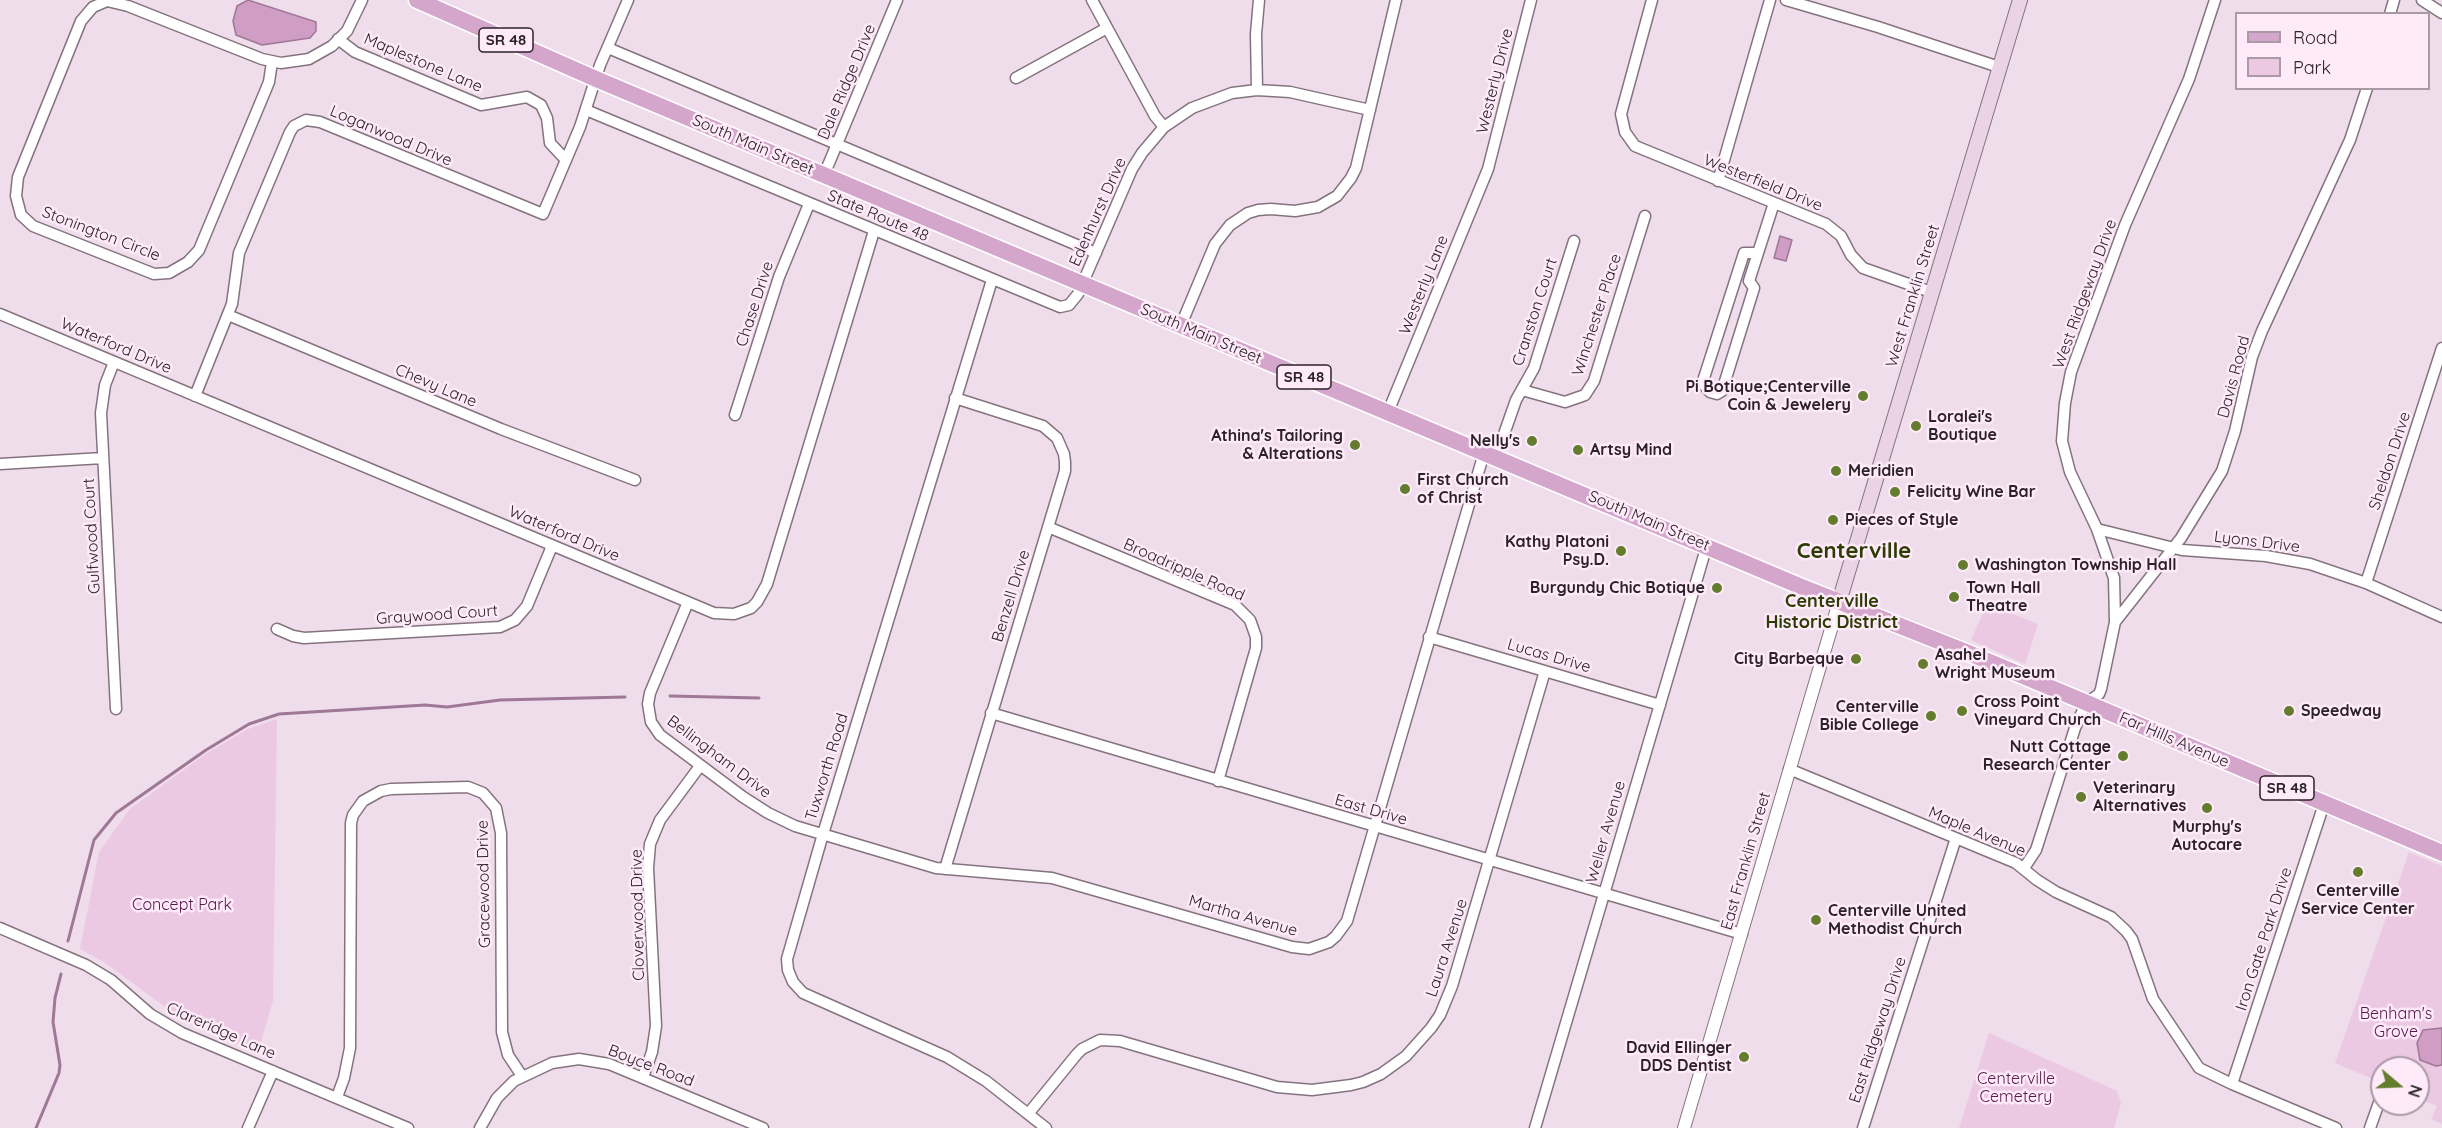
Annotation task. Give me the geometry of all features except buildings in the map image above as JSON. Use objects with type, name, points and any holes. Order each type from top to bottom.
[{"type":"main road","name":"SR 48","points":[[417,0],[596,79]]},
{"type":"main road","name":"West Franklin Street","points":[[1839,602],[2020,0]]},
{"type":"main road","name":"South Main Street","points":[[596,79],[1839,602]]},
{"type":"main road","name":"Far Hills Avenue","points":[[1839,602],[1971,654],[2442,853]]},
{"type":"street","name":"Stonington Circle","points":[[272,62],[269,82],[200,249],[188,262],[169,273],[154,274],[33,226],[21,215],[16,196],[18,177],[80,24],[93,6],[107,1],[120,4],[272,62],[297,62],[325,52],[354,19],[363,0]]},
{"type":"street","name":"Loganwood Drive","points":[[195,396],[228,315],[239,253],[290,132],[298,123],[306,120],[320,122],[543,214],[628,0]]},
{"type":"street","name":"Dale Ridge Drive","points":[[824,175],[897,0]]},
{"type":"street","points":[[1092,0],[1155,116],[1164,127]]},
{"type":"street","points":[[1257,90],[1256,34],[1259,0]]},
{"type":"street","points":[[1180,325],[1215,244],[1238,218],[1258,210],[1295,211],[1318,207],[1344,189],[1356,168],[1396,0]]},
{"type":"street","name":"Westerly Drive","points":[[1488,168],[1531,0]]},
{"type":"street","name":"Westerfield Drive","points":[[1652,0],[1621,114],[1625,132],[1635,146],[1826,224],[1835,230],[1851,255],[1863,268],[1931,292]]},
{"type":"street","points":[[1718,181],[1770,0]]},
{"type":"street","points":[[1786,0],[1878,27],[1999,67]]},
{"type":"street","name":"West Ridgeway Drive","points":[[2086,703],[2102,689],[2115,622],[2114,578],[2097,529],[2070,472],[2062,441],[2065,403],[2071,372],[2125,225],[2189,79],[2215,0]]},
{"type":"street","points":[[2422,0],[2442,13]]},
{"type":"street","points":[[1016,78],[1107,28]]},
{"type":"street","name":"Maplestone Lane","points":[[338,39],[356,52],[480,105],[527,98],[541,105],[547,118],[550,143],[566,160]]},
{"type":"street","name":"South Main Street","points":[[608,48],[1096,253]]},
{"type":"street","name":"Edenhurst Drive","points":[[1082,284],[1132,169],[1142,153],[1164,127],[1192,108],[1210,99],[1257,90],[1290,92],[1370,110]]},
{"type":"street","name":"Davis Road","points":[[2115,622],[2193,521],[2222,471],[2235,431],[2252,357],[2350,140],[2366,90]]},
{"type":"street","name":"State Route 48","points":[[586,110],[1060,307],[1069,305],[1074,300],[1082,284]]},
{"type":"street","name":"Westerly Lane","points":[[1388,412],[1488,168]]},
{"type":"street","points":[[1758,253],[1743,253],[1702,381],[1710,392],[1717,394],[1722,391],[1754,288],[1749,281],[1758,253],[1774,203]]},
{"type":"street","name":"Chase Drive","points":[[735,416],[779,277],[809,204]]},
{"type":"street","name":"Winchester Place","points":[[1522,390],[1566,402],[1585,394],[1590,388],[1644,216]]},
{"type":"street","name":"Waterford Drive","points":[[0,314],[714,613],[734,614],[751,608],[763,593],[874,231]]},
{"type":"street","name":"Cranston Court","points":[[1490,455],[1534,368],[1574,241]]},
{"type":"street","name":"Tuxworth Road","points":[[992,280],[788,951],[788,970],[797,987],[811,998],[947,1057],[986,1081],[1046,1128]]},
{"type":"street","name":"Chevy Lane","points":[[228,315],[501,429],[634,480]]},
{"type":"street","name":"Sheldon Drive","points":[[2366,584],[2442,348]]},
{"type":"street","name":"Gulfwood Court","points":[[114,362],[102,398],[116,710]]},
{"type":"street","name":"Benzell Drive","points":[[945,869],[1065,471],[1064,454],[1057,438],[1043,426],[956,398]]},
{"type":"street","name":"Martha Avenue","points":[[823,834],[917,863],[945,869],[1052,878],[1292,947],[1309,949],[1329,942],[1347,921],[1429,637],[1490,455]]},
{"type":"street","points":[[0,464],[103,458]]},
{"type":"street","name":"Broadripple Road","points":[[1048,527],[1235,605],[1250,620],[1256,637],[1256,648],[1218,781]]},
{"type":"street","name":"Lyons Drive","points":[[2097,529],[2173,547],[2288,559],[2310,564],[2366,584],[2442,616]]},
{"type":"street","name":"Weller Avenue","points":[[1535,1128],[1707,545]]},
{"type":"street","name":"Graywood Court","points":[[278,629],[304,638],[500,627],[515,620],[527,606],[552,546]]},
{"type":"street","name":"Bellingham Drive","points":[[688,602],[650,693],[648,704],[651,722],[657,733],[768,813],[795,826],[823,834]]},
{"type":"street","name":"East Franklin Street","points":[[1684,1128],[1839,602]]},
{"type":"street","name":"Lucas Drive","points":[[1429,637],[1660,705]]},
{"type":"street","name":"Laura Avenue","points":[[1028,1114],[1082,1049],[1100,1040],[1110,1039],[1277,1087],[1297,1090],[1351,1085],[1381,1074],[1412,1050],[1440,1015],[1452,986],[1545,671]]},
{"type":"street","points":[[2024,868],[2036,850],[2075,728],[2086,703]]},
{"type":"street","name":"East Drive","points":[[991,713],[1742,934]]},
{"type":"street","name":"Cloverwood Drive","points":[[643,1077],[652,1052],[656,1026],[648,868],[650,844],[660,820],[700,766]]},
{"type":"street","name":"Maple Avenue","points":[[1790,769],[2024,868],[2056,892],[2111,917],[2132,939],[2147,987],[2193,1061],[2206,1072],[2336,1128]]},
{"type":"street","name":"Gracewood Drive","points":[[337,1097],[344,1078],[350,1048],[351,823],[363,801],[381,791],[391,789],[468,787],[483,793],[496,808],[501,833],[502,1032],[508,1056],[522,1076]]},
{"type":"street","name":"Iron Gate Park Drive","points":[[2232,1084],[2324,804]]},
{"type":"street","name":"East Ridgeway Drive","points":[[1863,1128],[1956,838]]},
{"type":"street","name":"Clareridge Lane","points":[[0,928],[86,965],[111,980],[150,1014],[164,1023],[408,1128]]},
{"type":"street","name":"Boyce Road","points":[[480,1128],[497,1098],[522,1076],[552,1063],[579,1059],[609,1064],[763,1128]]},
{"type":"street","points":[[248,1128],[273,1071]]},
{"type":"green space","points":[[1987,604],[2038,624],[2025,664],[1971,640]]},
{"type":"green space","name":"Concept Park","points":[[277,719],[273,1001],[258,1052],[183,1020],[104,962],[80,949],[99,852],[130,809],[204,755],[248,729]]},
{"type":"green space","name":"Benham's Grove","points":[[2409,852],[2442,866],[2442,1124],[2431,1119],[2437,1106],[2430,1103],[2430,1056],[2370,1056],[2370,1078],[2335,1063]]},
{"type":"green space","name":"Centerville Cemetery","points":[[1989,1033],[2117,1091],[2121,1103],[2114,1128],[1959,1128]]},
{"type":"shaded area","points":[[248,0],[316,22],[316,31],[310,38],[262,45],[236,35],[233,21],[237,6]]},
{"type":"shaded area","points":[[1780,236],[1792,240],[1786,261],[1774,258]]},
{"type":"shaded area","points":[[2442,1028],[2442,1065],[2430,1064],[2430,1056],[2419,1056],[2417,1043],[2423,1030]]},
{"type":"waterway","points":[[670,696],[759,698]]},
{"type":"waterway","points":[[68,941],[94,840],[116,813],[206,750],[249,724],[279,714],[425,705],[447,707],[500,700],[625,697]]},
{"type":"waterway","points":[[36,1128],[59,1073],[60,1065],[53,1022],[55,998],[61,974]]},
{"type":"place","name":"Pi Botique;Centerville Coin & Jewelery","points":[[1863,396]]},
{"type":"place","name":"Loralei's Boutique","points":[[1916,426]]},
{"type":"place","name":"Nelly's","points":[[1532,441]]},
{"type":"place","name":"Athina's Tailoring & Alterations","points":[[1355,445]]},
{"type":"place","name":"Artsy Mind","points":[[1578,450]]},
{"type":"place","name":"Meridien","points":[[1836,471]]},
{"type":"place","name":"First Church of Christ","points":[[1405,489]]},
{"type":"place","name":"Felicity Wine Bar","points":[[1895,492]]},
{"type":"place","name":"Pieces of Style","points":[[1833,520]]},
{"type":"place","name":"Kathy Platoni Psy.D.","points":[[1621,551]]},
{"type":"place","name":"Washington Township Hall","points":[[1963,565]]},
{"type":"place","name":"Burgundy Chic Botique","points":[[1717,588]]},
{"type":"place","name":"Town Hall Theatre","points":[[1954,597]]},
{"type":"place","name":"City Barbeque","points":[[1856,659]]},
{"type":"place","name":"Asahel Wright Museum","points":[[1923,664]]},
{"type":"place","name":"Cross Point Vineyard Church","points":[[1962,711]]},
{"type":"place","name":"Speedway","points":[[2289,711]]},
{"type":"place","name":"Centerville Bible College","points":[[1931,716]]},
{"type":"place","name":"Nutt Cottage Research Center","points":[[2123,756]]},
{"type":"place","name":"Veterinary Alternatives","points":[[2081,797]]},
{"type":"place","name":"Murphy's Autocare","points":[[2207,808]]},
{"type":"place","name":"Centerville Service Center","points":[[2358,872]]},
{"type":"place","name":"Centerville United Methodist Church","points":[[1816,920]]},
{"type":"place","name":"David Ellinger DDS Dentist","points":[[1744,1057]]},
{"type":"district","name":"Centerville","points":[[1854,551]]},
{"type":"district","name":"Centerville Historic District","points":[[1832,612]]}]
